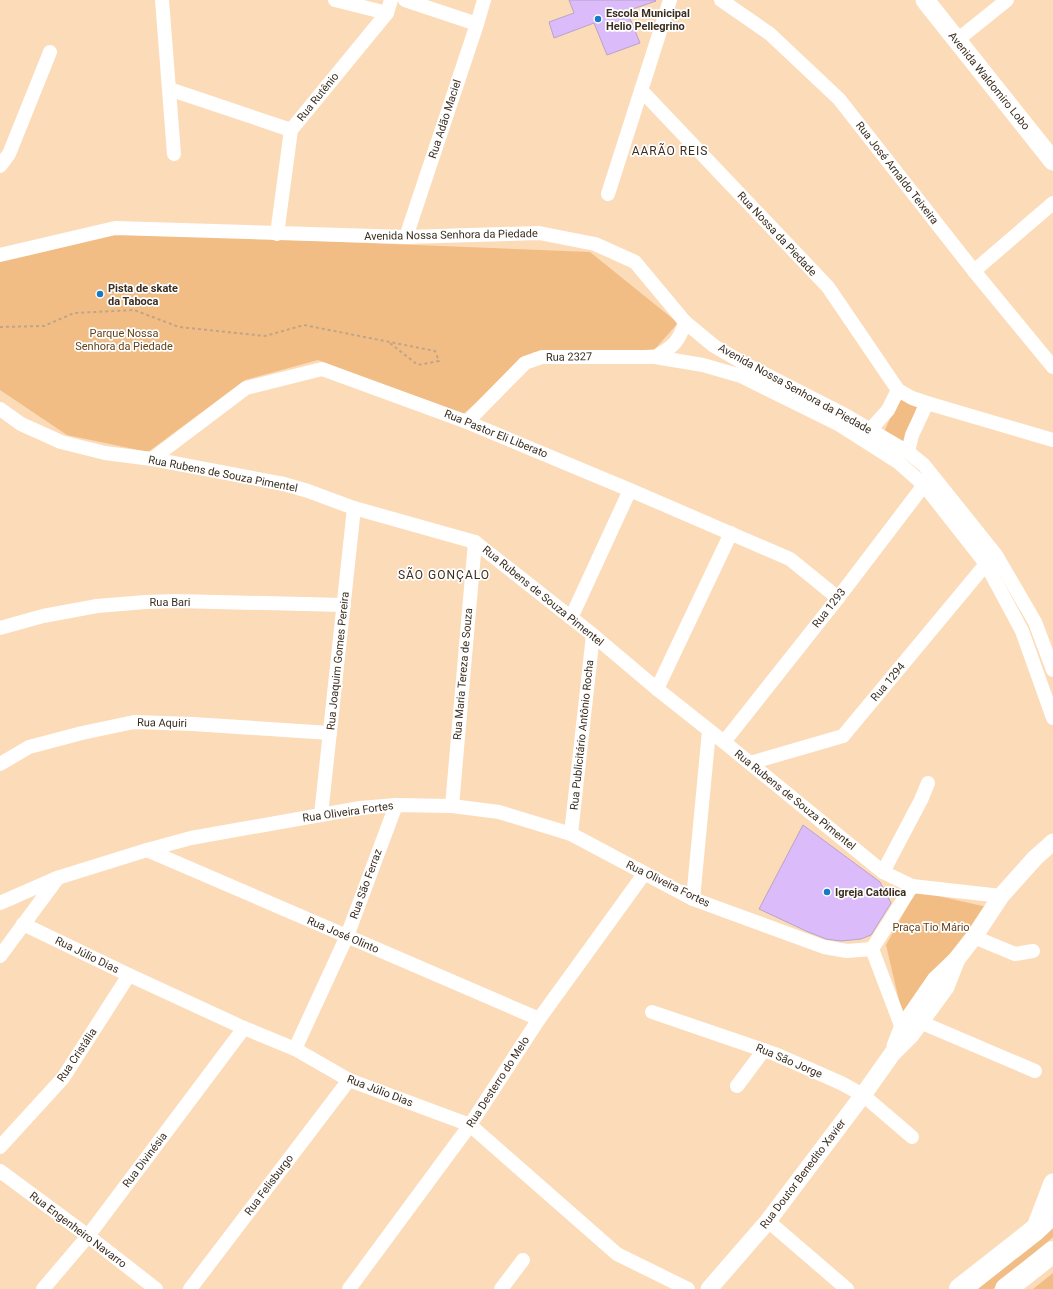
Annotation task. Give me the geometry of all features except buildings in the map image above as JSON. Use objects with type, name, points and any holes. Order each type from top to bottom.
[{"type":"highway","points":[[960,1289],[1036,1230],[1053,1213]]},
{"type":"highway","points":[[1006,1289],[1053,1252]]},
{"type":"main road","name":"Avenida Waldomiro Lobo","points":[[924,0],[1053,161]]},
{"type":"main road","points":[[1036,1230],[1053,1183]]},
{"type":"street","points":[[162,0],[174,154]]},
{"type":"street","points":[[335,0],[389,6]]},
{"type":"street","points":[[405,0],[477,24]]},
{"type":"street","name":"Rua Adão Maciel","points":[[406,237],[484,0]]},
{"type":"street","points":[[608,194],[670,0]]},
{"type":"street","name":"Rua José Arnaldo Teixeira","points":[[721,0],[770,34],[839,99],[974,271],[1053,367]]},
{"type":"street","points":[[956,41],[1006,0]]},
{"type":"street","name":"Rua Rutênio","points":[[277,234],[291,130],[389,6]]},
{"type":"street","points":[[0,166],[9,154],[50,52]]},
{"type":"street","points":[[169,89],[291,130]]},
{"type":"street","name":"Rua Nossa da Piedade","points":[[641,90],[828,287],[898,390],[912,398],[927,403],[1053,440]]},
{"type":"street","points":[[974,271],[1053,203]]},
{"type":"street","name":"Avenida Nossa Senhora da Piedade","points":[[0,255],[115,228],[406,237],[539,233],[595,244],[635,262],[685,322],[714,346],[845,415],[898,462],[927,479],[991,559],[1035,622],[1053,670]]},
{"type":"street","name":"Rua 2327","points":[[467,422],[525,364],[542,357],[655,357],[671,353],[681,335],[685,322]]},
{"type":"street","name":"Avenida Nossa Senhora da Piedade","points":[[671,353],[703,365],[741,376],[840,425],[908,452],[924,465],[927,479]]},
{"type":"street","name":"Rua Pastor Eli Liberato","points":[[152,458],[246,388],[322,369],[467,422],[732,533],[790,559],[838,598]]},
{"type":"street","points":[[867,435],[888,410],[898,390]]},
{"type":"street","points":[[908,452],[912,435],[927,403]]},
{"type":"street","name":"Rua Rubens de Souza Pimentel","points":[[0,409],[20,424],[61,442],[105,453],[152,458],[284,484],[354,508],[475,542],[593,635],[657,689],[883,872],[912,886],[1001,896]]},
{"type":"street","name":"Rua 1293","points":[[724,742],[838,598],[927,479]]},
{"type":"street","points":[[571,618],[630,490]]},
{"type":"street","name":"Rua Joaquim Gomes Pereira","points":[[321,815],[354,508]]},
{"type":"street","points":[[657,689],[732,533]]},
{"type":"street","name":"Rua Maria Tereza de Souza","points":[[452,806],[475,542]]},
{"type":"street","name":"Avenida Nossa Senhora da Piedade","points":[[991,559],[1022,631],[1053,718]]},
{"type":"street","name":"Rua 1294","points":[[750,764],[843,736],[991,559]]},
{"type":"street","name":"Rua Bari","points":[[0,628],[43,616],[97,606],[146,602],[176,601],[344,605]]},
{"type":"street","name":"Rua Publicitário Antônio Rocha","points":[[570,834],[593,635]]},
{"type":"street","name":"Rua Aquiri","points":[[0,764],[29,747],[82,733],[134,722],[330,732]]},
{"type":"street","points":[[693,898],[709,731]]},
{"type":"street","points":[[883,872],[921,800],[928,783]]},
{"type":"street","name":"Rua Oliveira Fortes","points":[[0,903],[57,878],[191,838],[360,808],[396,805],[452,806],[500,812],[570,834],[644,874],[693,898],[824,947],[847,951],[872,949]]},
{"type":"street","name":"Rua São Ferraz","points":[[295,1049],[347,936],[396,805]]},
{"type":"street","name":"Rua Doutor Benedito Xavier","points":[[709,1289],[768,1221],[911,1029],[946,987],[958,959],[1001,896],[1035,858],[1053,842]]},
{"type":"street","name":"Rua José Olinto","points":[[147,850],[539,1019]]},
{"type":"street","name":"Rua Desterro do Melo","points":[[349,1289],[470,1125],[539,1019],[644,874]]},
{"type":"street","points":[[0,956],[57,878]]},
{"type":"street","points":[[912,886],[872,949],[911,1029],[1035,1071]]},
{"type":"street","name":"Rua Júlio Dias","points":[[23,924],[244,1028],[295,1049],[349,1080],[470,1125],[617,1254],[688,1289]]},
{"type":"street","points":[[974,937],[1015,954],[1033,951]]},
{"type":"street","name":"Rua Cristália","points":[[0,1147],[63,1078],[129,975]]},
{"type":"street","name":"Rua São Jorge","points":[[652,1012],[764,1050],[834,1080],[862,1095],[912,1137]]},
{"type":"street","name":"Rua Divinésia","points":[[43,1289],[88,1236],[244,1028]]},
{"type":"street","points":[[737,1086],[764,1050]]},
{"type":"street","name":"Rua Felisburgo","points":[[190,1289],[349,1080]]},
{"type":"street","name":"Rua Engenheiro Navarro","points":[[0,1171],[88,1236],[156,1289]]},
{"type":"street","points":[[768,1221],[847,1289]]},
{"type":"street","points":[[501,1289],[522,1260]]},
{"type":"path","points":[[0,327],[44,326],[74,314],[134,310],[179,327],[265,336],[304,325],[387,341],[435,351],[439,360],[418,365],[387,341]]},
{"type":"green space","name":"Parque Nossa Senhora da Piedade","points":[[117,233],[590,252],[678,323],[655,349],[621,352],[534,352],[462,415],[318,360],[245,380],[148,452],[67,435],[0,390],[0,260]]},
{"type":"green space","points":[[904,388],[920,399],[902,445],[884,432]]},
{"type":"green space","name":"Praça Tio Mário","points":[[916,891],[987,907],[902,1013],[886,945]]},
{"type":"green space","points":[[1053,1220],[1053,1237],[993,1289],[972,1289]]},
{"type":"green space","points":[[1053,1273],[1053,1289],[1033,1289]]},
{"type":"place","name":"Escola Municipal Helio Pellegrino","points":[[598,19]]},
{"type":"place","name":"Pista de skate da Taboca","points":[[100,294]]},
{"type":"place","name":"Igreja Católica","points":[[827,892]]},
{"type":"district","name":"AARÃO REIS","points":[[670,151]]},
{"type":"district","name":"SÃO GONÇALO","points":[[444,575]]}]
